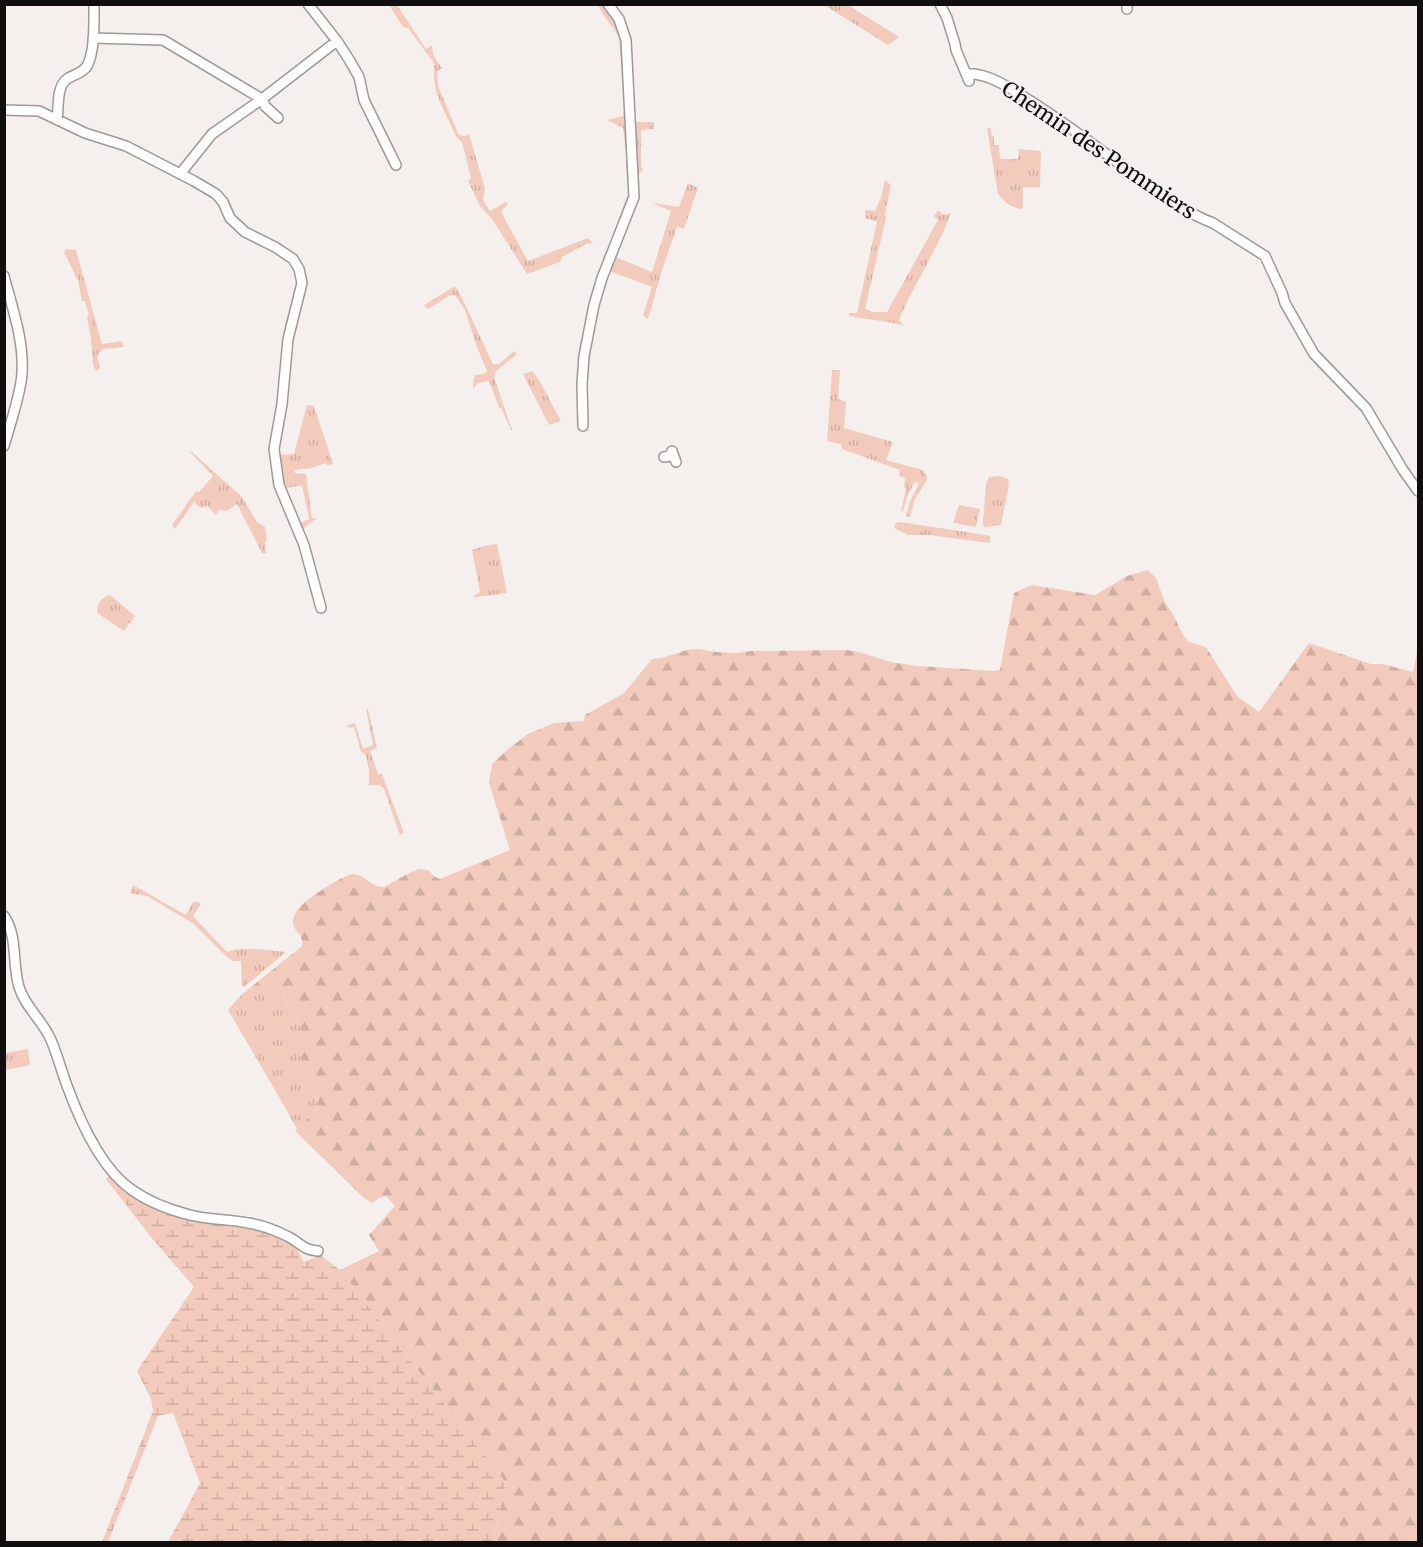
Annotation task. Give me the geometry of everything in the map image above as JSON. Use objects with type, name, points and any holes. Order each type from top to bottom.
[{"type":"street","points":[[57,120],[62,85],[85,69],[88,62],[93,38],[94,4]]},
{"type":"street","points":[[308,4],[337,41],[359,77],[364,100],[396,165]]},
{"type":"street","points":[[583,426],[582,384],[588,332],[602,278],[634,197],[635,186],[626,40],[619,19],[608,4]]},
{"type":"street","name":"Chemin des Pommiers","points":[[940,4],[967,78],[977,75],[1007,86],[1054,116],[1156,191],[1265,256],[1285,303],[1314,354],[1366,408],[1403,470],[1419,491]]},
{"type":"street","points":[[93,38],[163,40],[262,99],[265,106],[278,118]]},
{"type":"street","points":[[180,174],[212,134],[337,41]]},
{"type":"street","points":[[4,110],[34,110],[85,134],[126,146],[180,174],[216,194],[233,221],[251,235],[289,256],[297,265],[301,274],[301,289],[288,339],[282,404],[274,449],[279,485],[304,545],[321,608]]},
{"type":"street","points":[[4,276],[20,340],[22,362],[21,382],[4,446]]},
{"type":"street","points":[[664,457],[670,456],[672,451],[676,462]]},
{"type":"street","points":[[4,916],[12,933],[17,977],[24,1000],[37,1015],[49,1035],[70,1095],[86,1130],[114,1174],[135,1192],[165,1207],[208,1219],[258,1224],[287,1236],[309,1251],[318,1251]]},
{"type":"green space","points":[[389,5],[397,5],[426,49],[432,45],[435,58],[443,68],[437,71],[438,86],[459,135],[469,134],[485,189],[483,200],[490,211],[506,202],[508,204],[502,210],[502,214],[528,261],[588,238],[593,243],[586,244],[562,257],[560,262],[527,274],[492,219],[480,206],[468,181],[471,178],[462,142],[457,138],[436,91],[434,63],[408,28],[403,27]]},
{"type":"green space","points":[[598,5],[603,5],[617,20],[624,40],[632,196],[613,241],[611,241],[630,192],[630,185],[623,128],[607,120],[623,116],[624,110],[619,36]]},
{"type":"green space","points":[[824,5],[848,5],[899,37],[888,45]]},
{"type":"green space","points":[[633,122],[654,122],[654,129],[641,130],[641,167],[644,168],[636,178]]},
{"type":"green space","points":[[987,128],[991,128],[994,145],[999,145],[1000,159],[1018,159],[1019,149],[1041,151],[1040,187],[1023,187],[1023,209],[1009,205],[998,194]]},
{"type":"green space","points":[[885,180],[891,185],[886,218],[865,309],[873,312],[887,312],[938,220],[934,216],[938,210],[943,215],[951,213],[899,320],[904,326],[849,316],[849,313],[857,313],[877,221],[865,218],[865,210],[875,211]]},
{"type":"green space","points":[[688,183],[698,188],[684,229],[677,227],[648,319],[643,316],[652,287],[607,270],[613,256],[652,272],[671,211],[652,203],[679,207]]},
{"type":"green space","points":[[66,249],[76,250],[102,344],[122,341],[124,347],[103,349],[97,355],[100,368],[96,371],[93,365],[87,317],[89,315],[85,301],[82,301],[78,281],[64,252]]},
{"type":"green space","points":[[455,286],[493,364],[499,364],[514,351],[517,354],[496,371],[494,377],[512,430],[499,408],[489,381],[478,383],[473,389],[475,375],[484,374],[487,371],[465,310],[455,295],[449,296],[428,309],[424,305]]},
{"type":"green space","points":[[832,370],[840,370],[838,399],[846,402],[844,428],[893,442],[886,460],[923,470],[927,477],[915,499],[910,517],[906,516],[910,501],[919,484],[915,481],[903,511],[901,511],[906,489],[904,487],[905,478],[899,476],[900,470],[842,449],[841,444],[827,441]]},
{"type":"green space","points":[[532,371],[561,421],[549,425],[523,374]]},
{"type":"green space","points":[[307,405],[314,406],[333,464],[325,463],[312,468],[294,470],[295,473],[306,474],[312,518],[317,518],[301,530],[298,524],[309,519],[302,485],[283,489],[277,455],[294,454]]},
{"type":"green space","points":[[190,452],[242,497],[257,522],[265,527],[266,553],[262,553],[237,504],[227,511],[219,510],[216,515],[207,506],[201,508],[194,502],[175,529],[172,525],[196,491],[199,492],[213,476]]},
{"type":"green space","points":[[1000,476],[1008,479],[1009,485],[1001,525],[984,527],[986,484],[989,477]]},
{"type":"green space","points":[[959,505],[980,509],[976,527],[953,523]]},
{"type":"green space","points":[[896,523],[990,536],[990,543],[929,535],[908,535],[894,528]]},
{"type":"green space","points":[[497,544],[507,593],[475,598],[474,596],[480,592],[472,550]]},
{"type":"green space","points":[[1148,570],[1156,578],[1164,600],[1183,635],[1189,642],[1206,647],[1237,696],[1259,712],[1309,643],[1371,664],[1383,664],[1413,672],[1418,647],[1418,1542],[493,1542],[506,1483],[340,1270],[379,1251],[369,1235],[395,1206],[386,1196],[372,1203],[364,1198],[295,1131],[319,1107],[309,1083],[313,1080],[302,1063],[297,1041],[301,1032],[299,1023],[281,988],[272,988],[267,993],[249,999],[242,999],[240,996],[302,946],[301,938],[293,924],[297,910],[319,892],[349,875],[358,875],[375,885],[384,887],[419,869],[428,870],[440,879],[510,850],[489,783],[492,764],[528,734],[554,723],[584,721],[585,715],[624,693],[652,659],[699,649],[736,653],[846,650],[891,662],[917,666],[995,671],[1000,670],[1014,593],[1032,585],[1095,595],[1127,576]]},
{"type":"green space","points":[[110,595],[135,616],[124,631],[97,613],[100,601]]},
{"type":"green space","points":[[366,709],[368,709],[377,748],[370,751],[378,774],[382,774],[404,833],[400,835],[384,789],[380,785],[369,785],[366,755],[361,752],[354,727],[346,726],[355,723],[363,749],[373,745]]},
{"type":"green space","points":[[133,885],[186,915],[193,902],[201,904],[193,916],[227,952],[248,949],[286,952],[244,987],[242,986],[241,961],[228,958],[194,924],[147,896],[130,893]]},
{"type":"green space","points":[[272,988],[281,988],[287,1003],[301,1025],[308,1072],[313,1080],[309,1083],[319,1107],[297,1129],[228,1010],[240,996],[242,999]]},
{"type":"green space","points":[[28,1049],[30,1065],[5,1070],[5,1053]]},
{"type":"green space","points":[[110,1174],[139,1198],[260,1230],[295,1245],[304,1262],[320,1255],[340,1270],[506,1483],[493,1542],[168,1542],[200,1483],[173,1413],[158,1416],[108,1542],[102,1542],[153,1411],[151,1399],[137,1371],[194,1287],[150,1236],[106,1179]]}]
